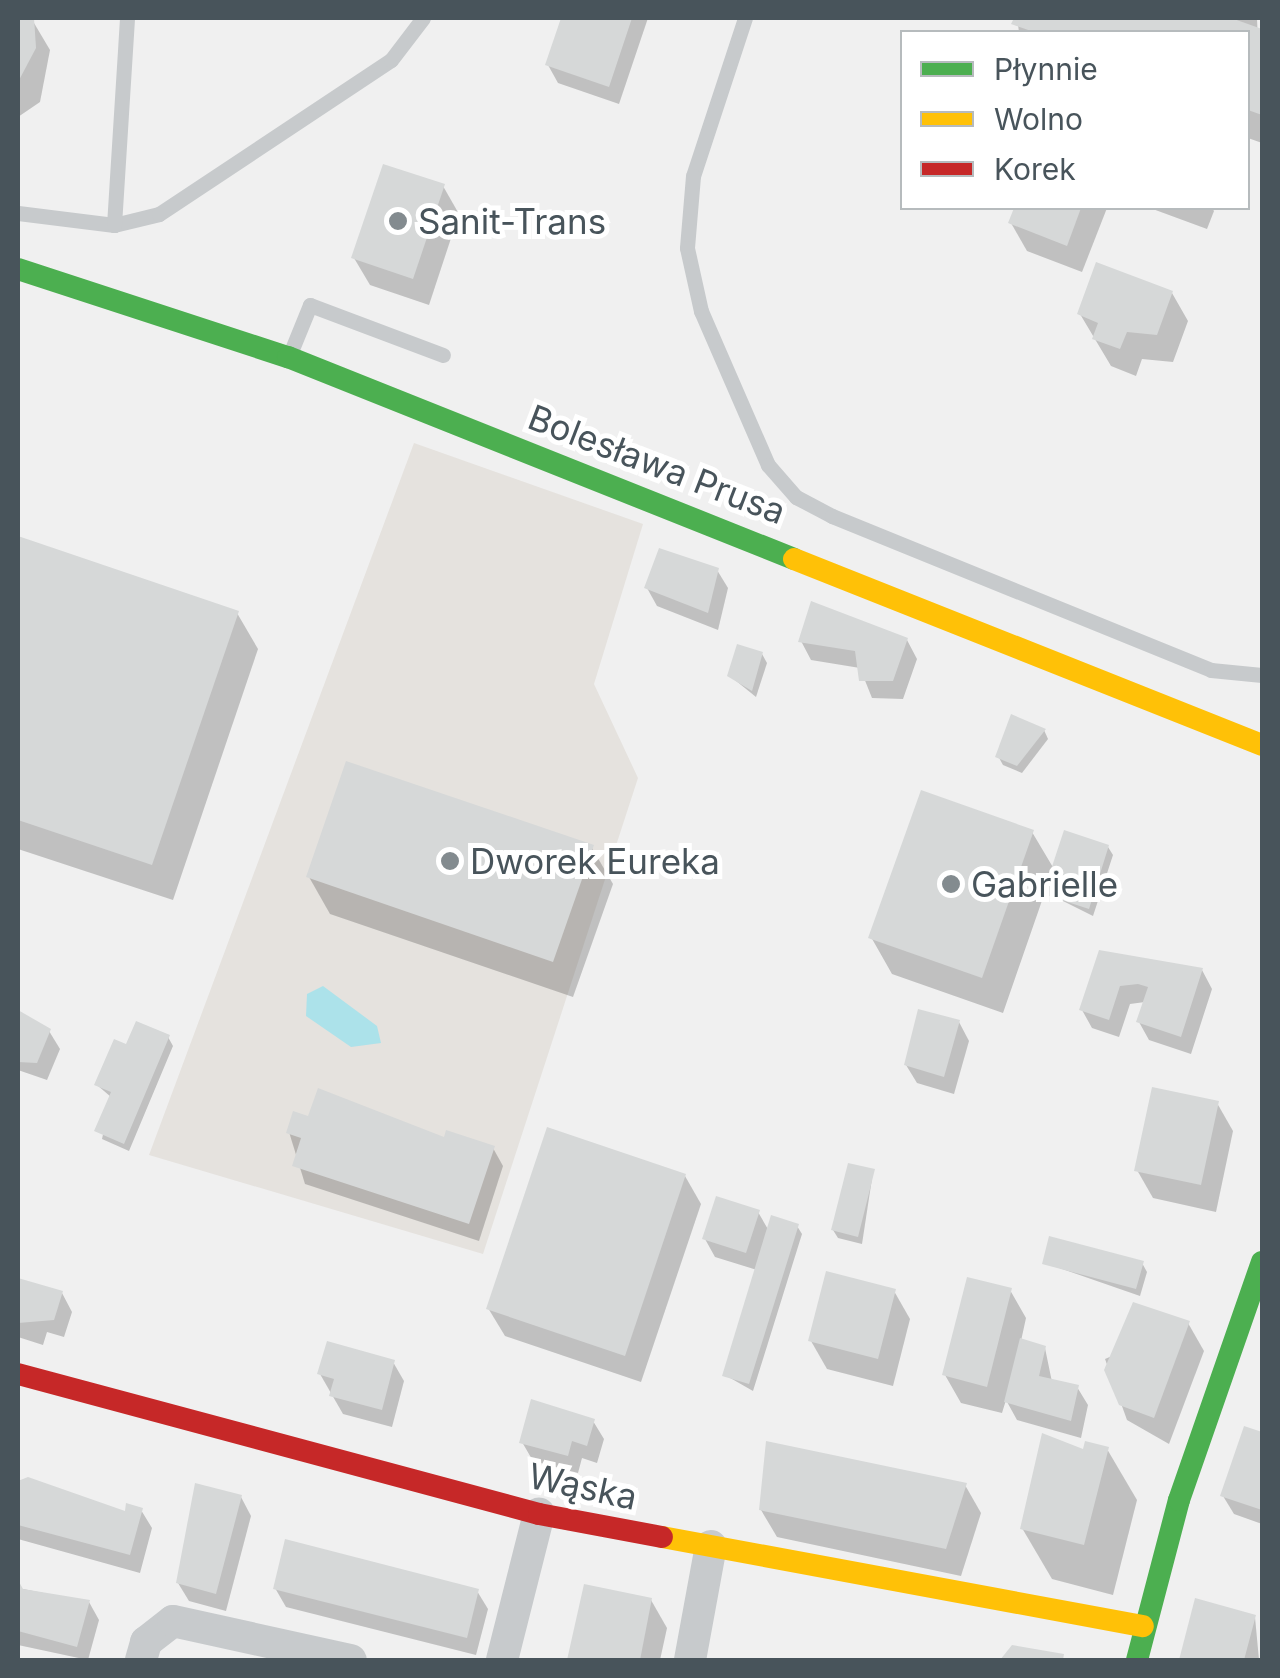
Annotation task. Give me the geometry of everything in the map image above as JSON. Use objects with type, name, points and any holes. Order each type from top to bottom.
[{"type":"street","name":"Bolesława Prusa","points":[[18,268],[288,357],[1262,745]]},
{"type":"street","points":[[1136,1660],[1143,1626],[1262,1262]]},
{"type":"street","name":"Wąska","points":[[18,1374],[538,1514],[1143,1626]]},
{"type":"street","points":[[502,1660],[538,1514]]},
{"type":"street","points":[[690,1660],[711,1546]]},
{"type":"street","points":[[141,1660],[146,1642],[173,1621],[351,1660]]},
{"type":"lane","points":[[114,225],[127,18]]},
{"type":"lane","points":[[18,213],[114,225],[160,214],[391,60],[423,18]]},
{"type":"lane","points":[[745,18],[693,176],[687,248],[701,311],[768,465],[796,497],[832,516],[1211,670],[1262,675]]},
{"type":"lane","points":[[288,357],[310,305],[443,356]]},
{"type":"shaded area","points":[[414,443],[643,524],[594,684],[638,778],[483,1254],[149,1155]]},
{"type":"water","points":[[323,986],[377,1026],[381,1043],[351,1047],[306,1016],[307,994]]},
{"type":"building","points":[[18,18],[34,18],[36,48],[18,82]]},
{"type":"building","points":[[561,18],[632,18],[609,87],[545,65]]},
{"type":"building","points":[[1014,18],[1231,18],[1262,29],[1262,115],[1250,111],[1250,30],[1028,30],[1011,24]]},
{"type":"building","name":"Sanit-Trans","points":[[383,164],[445,184],[413,279],[351,258]]},
{"type":"building","points":[[1013,210],[1080,210],[1067,246],[1008,223]]},
{"type":"building","points":[[1096,262],[1173,291],[1157,335],[1127,332],[1120,349],[1092,339],[1098,323],[1077,314]]},
{"type":"building","points":[[18,536],[239,611],[152,865],[18,820]]},
{"type":"building","points":[[659,548],[719,568],[708,613],[644,588]]},
{"type":"building","points":[[811,601],[908,638],[893,681],[859,681],[855,651],[798,642]]},
{"type":"building","points":[[737,644],[763,652],[752,691],[727,676]]},
{"type":"building","points":[[1011,714],[1046,729],[1017,766],[995,757]]},
{"type":"building","name":"Dworek Eureka","points":[[346,761],[594,845],[553,962],[306,877]]},
{"type":"building","name":"Gabrielle","points":[[921,790],[1034,830],[982,978],[868,938]]},
{"type":"building","points":[[1064,830],[1109,845],[1089,909],[1043,894]]},
{"type":"building","points":[[1099,950],[1203,968],[1181,1037],[1136,1022],[1148,987],[1138,984],[1120,986],[1109,1020],[1079,1010]]},
{"type":"building","points":[[918,1009],[960,1020],[944,1077],[904,1065]]},
{"type":"building","points":[[18,1010],[51,1029],[37,1063],[18,1062]]},
{"type":"building","points":[[136,1021],[170,1035],[124,1144],[94,1131],[111,1092],[94,1085],[114,1039],[126,1044]]},
{"type":"building","points":[[1152,1087],[1219,1101],[1201,1185],[1134,1171]]},
{"type":"building","points":[[318,1088],[444,1137],[446,1130],[495,1146],[469,1224],[292,1166],[301,1138],[286,1133],[293,1111],[308,1116]]},
{"type":"building","points":[[547,1127],[686,1174],[625,1356],[486,1309]]},
{"type":"building","points":[[848,1163],[875,1169],[858,1237],[831,1230]]},
{"type":"building","points":[[716,1196],[760,1210],[746,1253],[702,1239]]},
{"type":"building","points":[[771,1215],[799,1224],[749,1384],[722,1376]]},
{"type":"building","points":[[1049,1236],[1144,1261],[1136,1289],[1042,1264]]},
{"type":"building","points":[[826,1271],[896,1289],[878,1359],[808,1341]]},
{"type":"building","points":[[967,1277],[1012,1288],[987,1387],[942,1375]]},
{"type":"building","points":[[18,1278],[63,1291],[54,1320],[18,1323]]},
{"type":"building","points":[[1133,1302],[1190,1321],[1154,1418],[1119,1405],[1104,1370]]},
{"type":"building","points":[[1020,1338],[1046,1346],[1039,1376],[1079,1385],[1071,1421],[1004,1402]]},
{"type":"building","points":[[327,1341],[395,1360],[382,1410],[329,1396],[334,1379],[317,1374]]},
{"type":"building","points":[[531,1399],[595,1419],[587,1446],[572,1441],[568,1456],[519,1443]]},
{"type":"building","points":[[1244,1426],[1262,1432],[1262,1510],[1220,1496]]},
{"type":"building","points":[[1042,1433],[1083,1449],[1085,1441],[1109,1447],[1084,1545],[1020,1529]]},
{"type":"building","points":[[766,1441],[967,1483],[946,1549],[759,1510]]},
{"type":"building","points":[[28,1477],[125,1511],[126,1503],[143,1508],[130,1555],[18,1525],[18,1481]]},
{"type":"building","points":[[195,1483],[242,1495],[216,1594],[176,1583]]},
{"type":"building","points":[[285,1539],[479,1589],[467,1638],[273,1589]]},
{"type":"building","points":[[18,1580],[23,1589],[90,1600],[77,1647],[18,1631]]},
{"type":"building","points":[[584,1584],[652,1598],[640,1660],[567,1660]]},
{"type":"building","points":[[1195,1598],[1256,1615],[1244,1660],[1179,1660]]},
{"type":"building","points":[[1012,1645],[1064,1654],[1063,1660],[1000,1660]]},
{"type":"traffic: fast","points":[[18,269],[288,357],[794,559]]},
{"type":"traffic: fast","points":[[1137,1660],[1179,1500],[1262,1262]]},
{"type":"traffic: slow","points":[[794,559],[1262,745]]},
{"type":"traffic: slow","points":[[662,1537],[1143,1626]]},
{"type":"traffic: jam","points":[[18,1374],[539,1514],[662,1537]]},
{"type":"place","name":"Sanit-Trans","points":[[398,221]]},
{"type":"place","name":"Dworek Eureka","points":[[450,861]]},
{"type":"place","name":"Gabrielle","points":[[951,884]]}]
